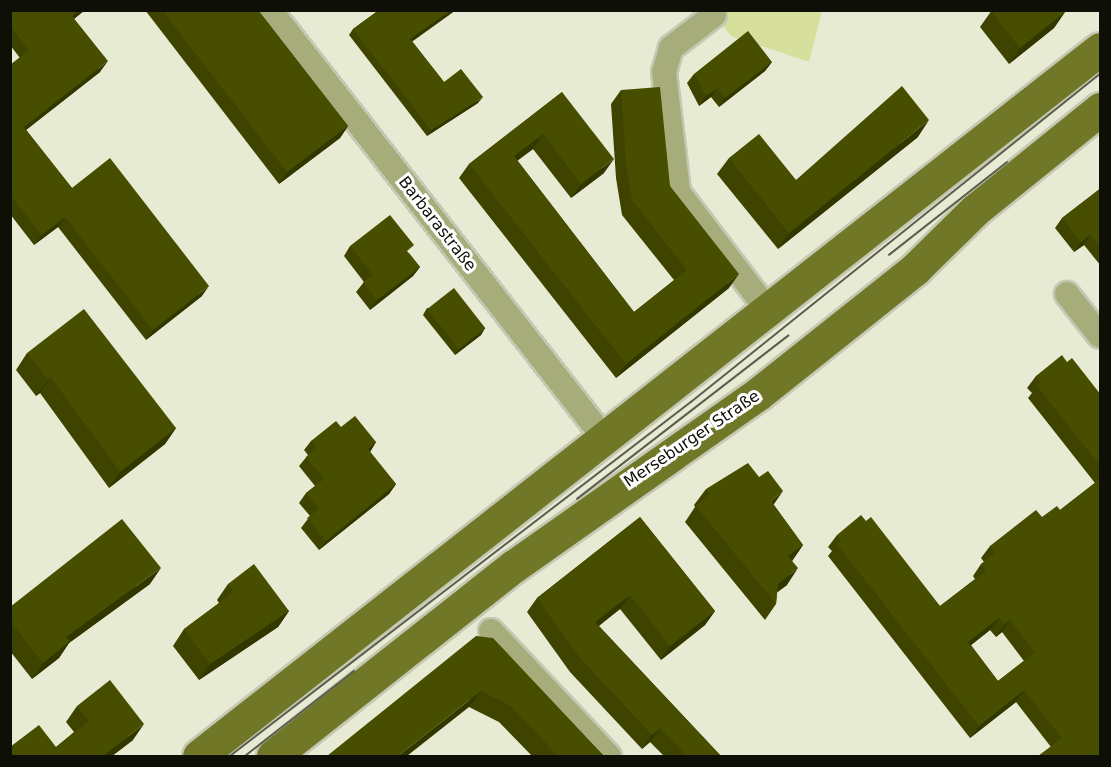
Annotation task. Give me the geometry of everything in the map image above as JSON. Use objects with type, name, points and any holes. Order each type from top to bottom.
[{"type":"main road","points":[[199,756],[766,308],[1101,49]]},
{"type":"main road","name":"Merseburger Straße","points":[[273,756],[514,566],[758,394],[915,269],[991,196],[1101,109]]},
{"type":"street","name":"Barbarastraße","points":[[270,10],[604,438]]},
{"type":"street","points":[[714,15],[671,48],[664,72],[678,192],[766,308]]},
{"type":"street","points":[[1067,294],[1101,336]]},
{"type":"street","points":[[490,631],[609,756]]},
{"type":"green space","points":[[711,11],[822,11],[809,62],[731,36]]},
{"type":"building","points":[[10,10],[79,10],[72,16],[108,61],[24,127],[72,188],[110,158],[209,286],[153,330],[65,217],[42,235],[10,195],[10,65],[29,50],[10,26]]},
{"type":"building","points":[[162,10],[258,10],[348,126],[287,172]]},
{"type":"building","points":[[379,10],[451,10],[410,39],[444,82],[461,69],[483,97],[431,130],[353,29]]},
{"type":"building","points":[[992,10],[1064,10],[1065,12],[1020,48]]},
{"type":"building","points":[[748,31],[772,62],[725,98],[718,88],[706,96],[694,74]]},
{"type":"building","points":[[902,86],[929,120],[789,233],[729,158],[759,134],[796,180]]},
{"type":"building","points":[[660,87],[670,186],[739,274],[626,364],[469,164],[562,92],[614,159],[581,184],[543,134],[514,156],[634,312],[687,270],[632,200],[626,164],[621,90]]},
{"type":"building","points":[[1101,188],[1101,248],[1090,235],[1081,242],[1062,218]]},
{"type":"building","points":[[390,215],[414,245],[407,251],[420,267],[377,300],[363,282],[373,275],[350,246]]},
{"type":"building","points":[[454,288],[485,328],[459,349],[427,309]]},
{"type":"building","points":[[84,309],[176,428],[120,472],[51,377],[48,380],[27,353]]},
{"type":"building","points":[[1062,355],[1067,362],[1072,358],[1101,395],[1101,467],[1037,386],[1041,382],[1036,376]]},
{"type":"building","points":[[355,416],[376,442],[368,449],[396,484],[326,541],[307,518],[319,509],[306,493],[324,479],[306,457],[317,448],[311,441],[336,421],[341,427]]},
{"type":"building","points":[[748,463],[759,477],[768,471],[783,491],[771,501],[803,545],[788,556],[798,568],[778,584],[776,604],[696,506],[710,494],[706,489]]},
{"type":"building","points":[[1101,478],[1101,756],[1038,756],[1062,738],[1024,690],[979,726],[837,544],[841,541],[837,535],[861,515],[866,521],[871,517],[940,606],[986,571],[981,564],[995,553],[990,546],[1036,510],[1042,517],[1057,506],[1060,510]],"holes":[[[999,618],[1004,625],[1010,620],[1035,652],[998,681],[968,642]]]},
{"type":"building","points":[[640,517],[715,611],[670,646],[630,595],[595,622],[721,756],[687,756],[660,728],[652,735],[580,658],[537,598]]},
{"type":"building","points":[[122,519],[161,568],[66,637],[70,641],[43,663],[10,621],[10,607]]},
{"type":"building","points":[[254,564],[289,611],[210,664],[184,629],[234,592],[228,584]]},
{"type":"building","points":[[476,636],[493,638],[604,756],[558,756],[511,706],[481,691],[398,756],[327,756]]},
{"type":"building","points":[[110,680],[144,724],[103,756],[15,756],[10,751],[10,747],[39,725],[56,747],[89,721],[77,706]]},
{"type":"tram line","points":[[230,756],[691,402],[1100,74]]},
{"type":"tram line","points":[[889,255],[1007,162]]},
{"type":"tram line","points":[[577,499],[788,336]]},
{"type":"tram line","points":[[245,756],[354,671]]}]
